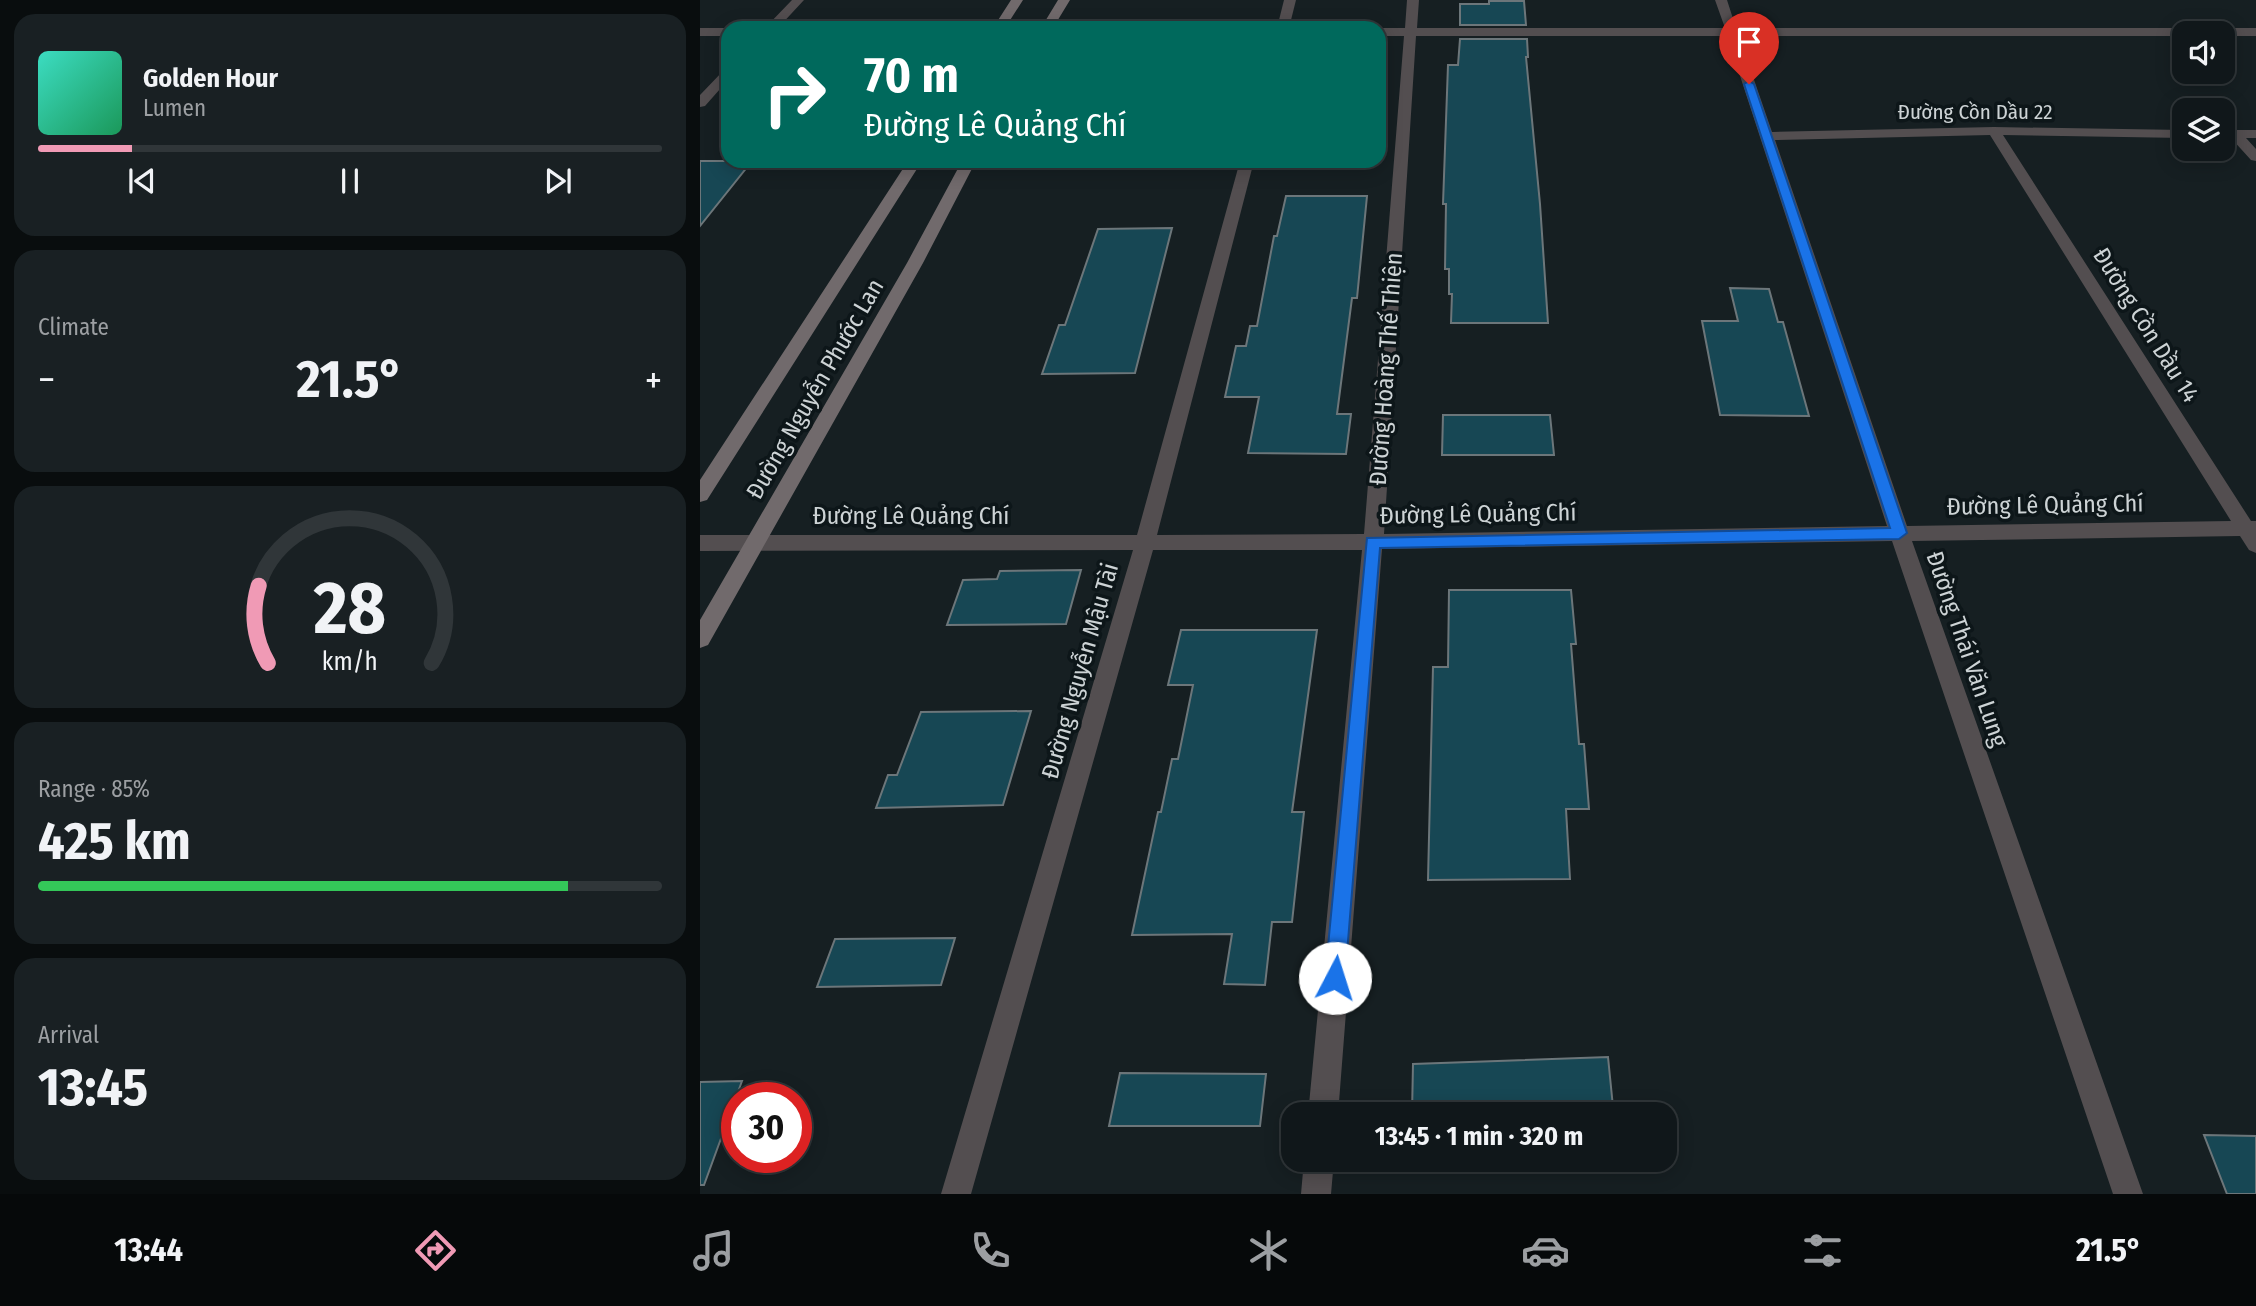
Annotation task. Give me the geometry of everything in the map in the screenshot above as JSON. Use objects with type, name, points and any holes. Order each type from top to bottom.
[{"type":"main road","points":[[1004,21],[1017,0]]},
{"type":"main road","points":[[1051,21],[1063,0]]},
{"type":"main road","name":"Đường Nguyễn Phước Lan","points":[[700,495],[910,168]]},
{"type":"main road","name":"Đường Nguyễn Phước Lan","points":[[700,639],[902,287],[966,168]]},
{"type":"street","points":[[778,21],[798,0]]},
{"type":"street","points":[[1285,21],[1290,0]]},
{"type":"street","name":"Đường Hoàng Thế Thiện","points":[[1324,1102],[1373,542],[1413,0]]},
{"type":"street","name":"Đường Thái Văn Lung","points":[[1721,0],[1899,533],[2128,1194]]},
{"type":"street","points":[[700,32],[721,32]]},
{"type":"street","points":[[1386,32],[2256,32]]},
{"type":"street","points":[[700,103],[721,80]]},
{"type":"street","name":"Đường Cồn Dầu 22","points":[[1767,136],[1994,131],[2172,134]]},
{"type":"street","name":"Đường Cồn Dầu 14","points":[[1994,131],[2251,528],[2256,545]]},
{"type":"street","points":[[2235,134],[2256,134]]},
{"type":"street","points":[[2235,139],[2256,157]]},
{"type":"street","name":"Đường Nguyễn Mậu Tài","points":[[956,1194],[1145,542],[1245,168]]},
{"type":"street","name":"Đường Lê Quảng Chí","points":[[700,543],[1373,542],[2251,528]]},
{"type":"street","points":[[1316,1194],[1318,1172]]},
{"type":"building","points":[[1489,1],[1524,1],[1526,25],[1460,25],[1460,4],[1489,4]]},
{"type":"building","points":[[1460,39],[1527,39],[1526,57],[1548,323],[1451,323],[1452,294],[1449,294],[1449,269],[1445,269],[1446,204],[1443,204],[1448,65],[1458,65]]},
{"type":"building","points":[[700,161],[721,161],[721,168],[746,168],[700,226]]},
{"type":"building","points":[[1286,196],[1367,196],[1357,298],[1352,298],[1337,414],[1351,414],[1346,454],[1248,453],[1259,397],[1225,397],[1236,346],[1246,346],[1250,326],[1257,326],[1274,236],[1277,236]]},
{"type":"building","points":[[1172,228],[1135,373],[1042,374],[1059,325],[1065,325],[1098,229]]},
{"type":"building","points":[[1730,288],[1769,289],[1778,322],[1783,322],[1809,416],[1720,415],[1702,321],[1738,321]]},
{"type":"building","points":[[1443,415],[1550,415],[1554,455],[1442,455]]},
{"type":"building","points":[[1081,570],[1066,624],[947,625],[963,580],[997,579],[1000,571]]},
{"type":"building","points":[[1449,590],[1571,590],[1576,644],[1571,644],[1579,744],[1584,744],[1589,809],[1566,809],[1570,879],[1428,880],[1433,667],[1448,667]]},
{"type":"building","points":[[1181,630],[1317,630],[1292,812],[1304,812],[1292,922],[1272,922],[1265,985],[1224,984],[1232,934],[1132,935],[1158,812],[1161,812],[1172,759],[1178,759],[1193,685],[1168,685]]},
{"type":"building","points":[[1031,711],[1003,805],[876,808],[888,775],[897,775],[921,712]]},
{"type":"building","points":[[955,938],[941,985],[817,987],[835,939]]},
{"type":"building","points":[[1608,1057],[1612,1102],[1412,1102],[1413,1064]]},
{"type":"building","points":[[1120,1073],[1266,1074],[1260,1126],[1109,1126]]},
{"type":"building","points":[[742,1081],[721,1082],[721,1138],[704,1185],[700,1185],[700,1082]]},
{"type":"building","points":[[2204,1135],[2256,1136],[2256,1194],[2227,1194]]},
{"type":"route","points":[[1335,978],[1373,542],[1899,533],[1749,84]]}]
